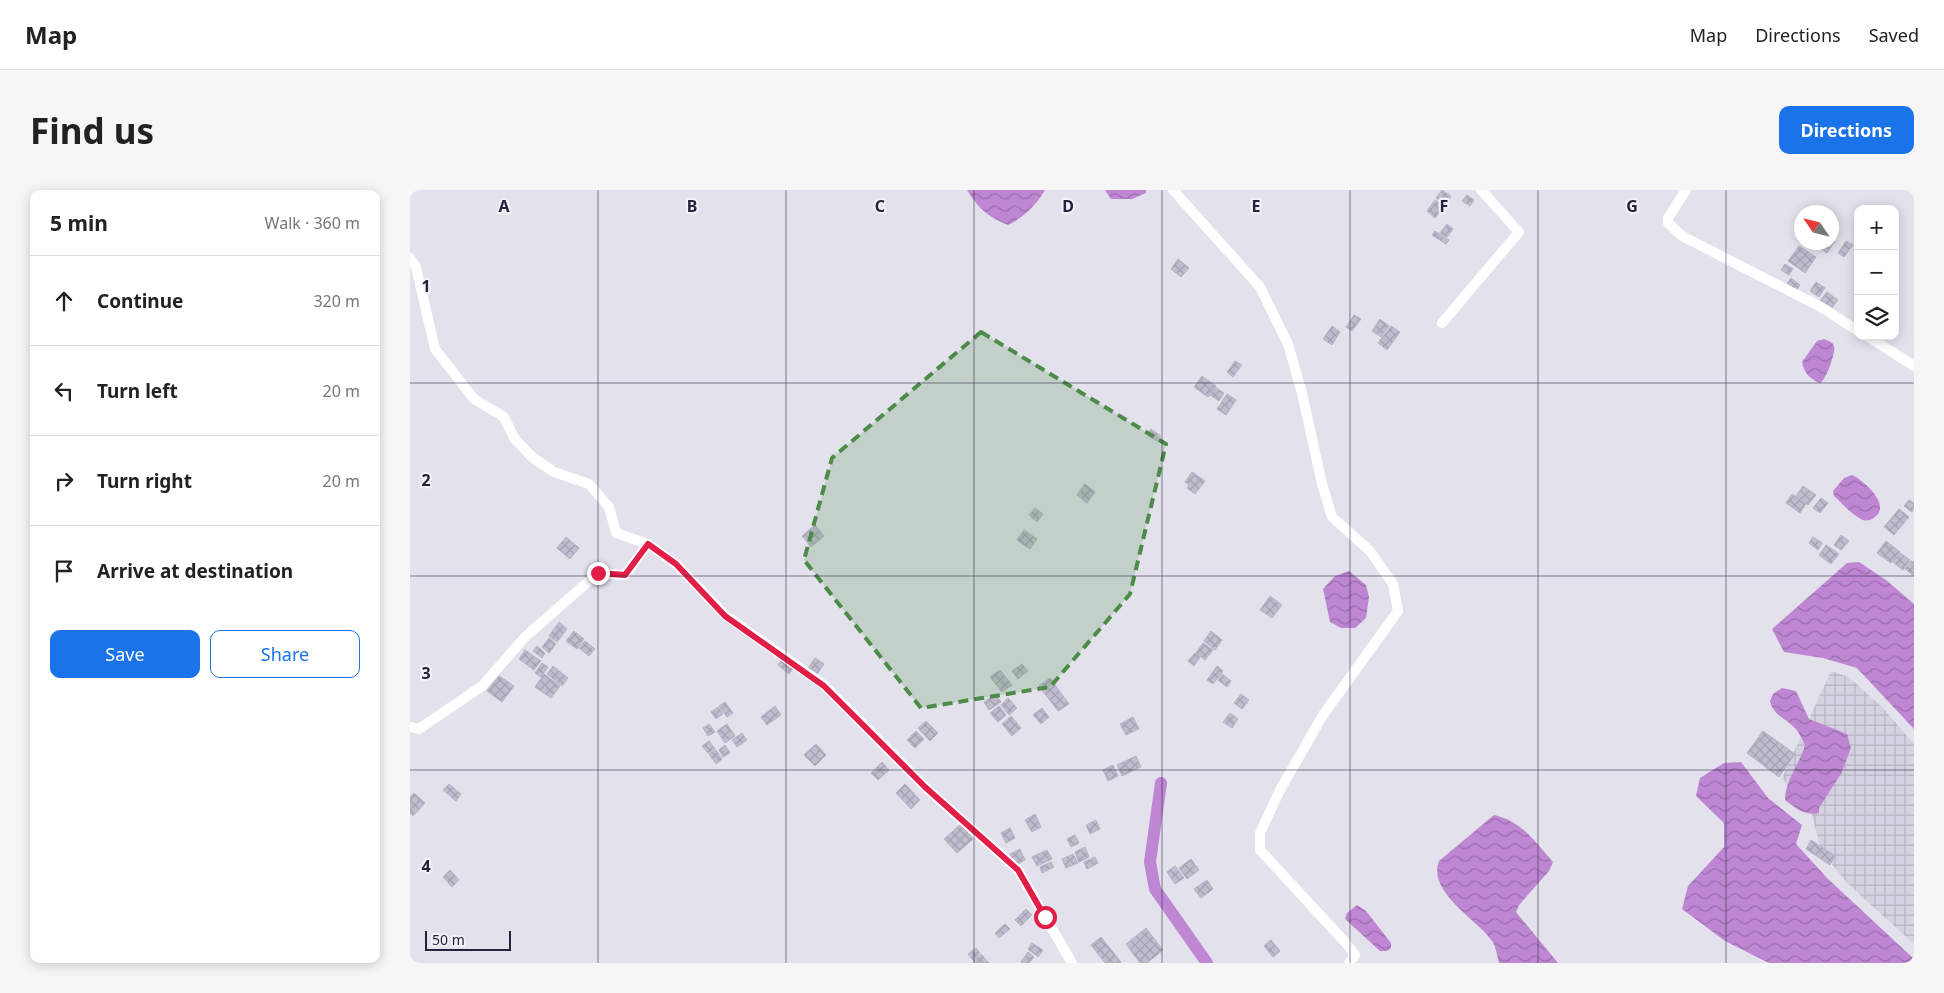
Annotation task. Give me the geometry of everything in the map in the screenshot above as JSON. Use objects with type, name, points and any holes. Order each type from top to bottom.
[{"type":"street","points":[[1173,190],[1260,287],[1288,344],[1302,393],[1322,484],[1332,517],[1370,551],[1393,584],[1398,611],[1324,715],[1280,790],[1260,833],[1260,850],[1345,942],[1355,955],[1349,963]]},
{"type":"street","points":[[1442,323],[1519,232],[1481,190]]},
{"type":"street","points":[[1686,190],[1668,218],[1668,223],[1682,236],[1821,307],[1854,328]]},
{"type":"street","points":[[410,258],[416,267],[435,349],[474,399],[504,417],[514,438],[532,457],[554,472],[589,484],[609,508],[616,533],[648,544],[676,564],[725,616],[824,686],[925,787],[1018,870],[1072,963]]},
{"type":"street","points":[[1873,340],[1914,366]]},
{"type":"street","points":[[410,727],[419,728],[482,686],[525,637],[598,573],[625,575],[648,544]]},
{"type":"highlighted area","points":[[981,332],[1166,444],[1130,594],[1050,687],[921,708],[804,560],[832,458]]},
{"type":"shaded area","points":[[1831,671],[1849,677],[1882,707],[1914,744],[1914,944],[1847,883],[1821,850],[1812,815],[1782,778]]},
{"type":"water","points":[[967,190],[1045,190],[1029,210],[1019,219],[1008,225],[984,211]]},
{"type":"water","points":[[1105,190],[1146,190],[1146,193],[1132,199],[1111,199]]},
{"type":"water","points":[[1824,339],[1832,343],[1834,349],[1828,372],[1820,383],[1808,375],[1802,362],[1817,341]]},
{"type":"water","points":[[1852,475],[1870,488],[1879,501],[1880,508],[1878,514],[1871,520],[1862,520],[1857,517],[1834,496],[1833,491],[1844,478]]},
{"type":"water","points":[[1859,562],[1886,580],[1914,604],[1914,729],[1857,668],[1823,658],[1784,652],[1772,629],[1847,563]]},
{"type":"water","points":[[1349,571],[1366,585],[1369,597],[1366,618],[1355,628],[1341,628],[1330,622],[1323,589],[1335,576]]},
{"type":"water","points":[[1782,688],[1796,691],[1809,719],[1847,734],[1851,748],[1841,774],[1819,808],[1819,813],[1805,812],[1785,800],[1787,786],[1805,745],[1796,729],[1777,713],[1772,706],[1770,701],[1773,694]]},
{"type":"water","points":[[1741,762],[1768,798],[1802,825],[1796,844],[1827,878],[1914,959],[1914,963],[1769,963],[1725,941],[1682,909],[1688,886],[1724,847],[1724,823],[1696,796],[1700,778],[1724,763]]},
{"type":"water","points":[[1494,815],[1513,822],[1520,827],[1553,862],[1549,871],[1519,905],[1516,912],[1558,963],[1499,963],[1492,941],[1455,904],[1440,883],[1437,872],[1439,861]]},
{"type":"water","points":[[1357,905],[1366,911],[1391,943],[1391,948],[1387,951],[1380,951],[1345,919],[1347,913]]},
{"type":"building","points":[[1442,190],[1451,196],[1445,205],[1436,198]]},
{"type":"building","points":[[1467,195],[1474,200],[1470,206],[1462,201]]},
{"type":"building","points":[[1435,200],[1444,206],[1435,218],[1427,211]]},
{"type":"building","points":[[1447,224],[1453,229],[1447,237],[1440,233]]},
{"type":"building","points":[[1435,231],[1449,240],[1446,244],[1432,235]]},
{"type":"building","points":[[1846,241],[1853,245],[1844,257],[1838,253]]},
{"type":"building","points":[[1796,250],[1805,250],[1816,257],[1805,273],[1788,261]]},
{"type":"building","points":[[1178,259],[1189,268],[1181,277],[1171,269]]},
{"type":"building","points":[[1785,264],[1793,269],[1789,275],[1781,270]]},
{"type":"building","points":[[1791,278],[1800,285],[1796,291],[1786,285]]},
{"type":"building","points":[[1816,282],[1825,288],[1819,297],[1810,291]]},
{"type":"building","points":[[1827,292],[1838,300],[1831,309],[1820,301]]},
{"type":"building","points":[[1354,315],[1361,319],[1352,331],[1346,327]]},
{"type":"building","points":[[1380,319],[1389,326],[1381,337],[1372,331]]},
{"type":"building","points":[[1332,326],[1340,332],[1332,345],[1323,339]]},
{"type":"building","points":[[1391,326],[1400,332],[1387,350],[1378,343]]},
{"type":"building","points":[[1235,361],[1242,365],[1233,377],[1227,372]]},
{"type":"building","points":[[1202,376],[1216,386],[1208,397],[1194,387]]},
{"type":"building","points":[[1215,387],[1224,393],[1219,401],[1210,395]]},
{"type":"building","points":[[1227,394],[1236,400],[1226,415],[1217,409]]},
{"type":"building","points":[[1151,429],[1161,436],[1157,441],[1147,435]]},
{"type":"building","points":[[1192,472],[1205,481],[1195,494],[1187,488],[1189,485],[1185,482]]},
{"type":"building","points":[[1085,484],[1095,492],[1087,503],[1077,495]]},
{"type":"building","points":[[1803,486],[1816,495],[1808,505],[1796,496]]},
{"type":"building","points":[[1792,494],[1806,504],[1800,513],[1786,503]]},
{"type":"building","points":[[1821,498],[1828,503],[1820,513],[1813,508]]},
{"type":"building","points":[[1909,500],[1914,503],[1912,512],[1904,506]]},
{"type":"building","points":[[1035,508],[1043,514],[1037,522],[1029,515]]},
{"type":"building","points":[[1899,509],[1909,517],[1894,535],[1884,527]]},
{"type":"building","points":[[815,525],[824,536],[811,547],[802,536]]},
{"type":"building","points":[[1024,530],[1037,539],[1030,549],[1017,540]]},
{"type":"building","points":[[1841,535],[1849,541],[1841,550],[1834,545]]},
{"type":"building","points":[[566,537],[579,548],[570,559],[557,548]]},
{"type":"building","points":[[1813,537],[1822,543],[1818,550],[1809,543]]},
{"type":"building","points":[[1886,541],[1900,552],[1891,563],[1877,553]]},
{"type":"building","points":[[1826,545],[1839,554],[1831,564],[1819,555]]},
{"type":"building","points":[[1900,553],[1910,560],[1903,570],[1893,562]]},
{"type":"building","points":[[1911,561],[1914,562],[1914,576],[1905,569]]},
{"type":"building","points":[[1270,596],[1282,605],[1272,618],[1260,610]]},
{"type":"building","points":[[559,622],[567,629],[557,642],[549,636]]},
{"type":"building","points":[[574,631],[584,639],[577,649],[566,641]]},
{"type":"building","points":[[1211,631],[1222,640],[1215,650],[1204,641]]},
{"type":"building","points":[[549,638],[556,644],[549,653],[542,647]]},
{"type":"building","points":[[585,641],[595,649],[589,656],[579,648]]},
{"type":"building","points":[[1203,643],[1213,650],[1205,660],[1196,653]]},
{"type":"building","points":[[537,646],[545,653],[542,658],[533,651]]},
{"type":"building","points":[[525,650],[541,661],[534,670],[519,659]]},
{"type":"building","points":[[1195,653],[1200,657],[1194,666],[1188,661]]},
{"type":"building","points":[[815,658],[824,664],[817,674],[808,668]]},
{"type":"building","points":[[782,659],[793,668],[789,674],[778,665]]},
{"type":"building","points":[[542,663],[548,667],[541,677],[535,673]]},
{"type":"building","points":[[1022,664],[1028,671],[1018,679],[1012,671]]},
{"type":"building","points":[[553,666],[568,678],[562,686],[547,674]]},
{"type":"building","points":[[1217,666],[1223,671],[1213,684],[1207,680]]},
{"type":"building","points":[[1000,670],[1012,685],[1002,692],[990,677]]},
{"type":"building","points":[[544,674],[560,686],[551,698],[535,687]]},
{"type":"building","points":[[1222,674],[1231,681],[1227,687],[1218,680]]},
{"type":"building","points":[[499,676],[514,686],[502,702],[487,691]]},
{"type":"building","points":[[1050,678],[1069,704],[1058,711],[1039,686]]},
{"type":"building","points":[[995,694],[1001,702],[989,710],[984,702]]},
{"type":"building","points":[[1241,694],[1249,700],[1242,709],[1234,703]]},
{"type":"building","points":[[1008,698],[1017,708],[1009,715],[1001,705]]},
{"type":"building","points":[[725,702],[733,713],[727,717],[719,706]]},
{"type":"building","points":[[775,706],[781,715],[767,725],[761,717]]},
{"type":"building","points":[[999,706],[1006,715],[998,722],[990,713]]},
{"type":"building","points":[[718,707],[723,714],[716,719],[711,712]]},
{"type":"building","points":[[1042,708],[1049,717],[1041,724],[1033,715]]},
{"type":"building","points":[[1230,713],[1238,719],[1232,728],[1223,722]]},
{"type":"building","points":[[1011,716],[1021,728],[1012,736],[1002,724]]},
{"type":"building","points":[[1133,717],[1139,729],[1126,735],[1120,724]]},
{"type":"building","points":[[926,721],[938,733],[930,741],[918,728]]},
{"type":"building","points":[[709,724],[715,732],[708,736],[703,728]]},
{"type":"building","points":[[727,724],[735,736],[725,743],[717,731]]},
{"type":"building","points":[[916,731],[924,739],[915,748],[907,740]]},
{"type":"building","points":[[1763,731],[1795,754],[1779,777],[1747,753]]},
{"type":"building","points":[[742,733],[747,740],[737,747],[732,740]]},
{"type":"building","points":[[709,741],[715,749],[708,753],[702,746]]},
{"type":"building","points":[[816,744],[826,755],[815,766],[804,755]]},
{"type":"building","points":[[725,745],[730,753],[723,757],[719,750]]},
{"type":"building","points":[[716,750],[722,759],[716,764],[709,754]]},
{"type":"building","points":[[1136,756],[1141,767],[1122,776],[1117,765]]},
{"type":"building","points":[[882,762],[889,770],[878,780],[871,773]]},
{"type":"building","points":[[1113,765],[1118,776],[1108,781],[1103,770]]},
{"type":"building","points":[[449,784],[461,794],[456,801],[443,790]]},
{"type":"building","points":[[905,784],[920,800],[911,809],[896,793]]},
{"type":"building","points":[[414,793],[425,803],[413,816],[410,813],[410,797]]},
{"type":"building","points":[[1035,814],[1041,827],[1032,832],[1025,820]]},
{"type":"building","points":[[1096,820],[1100,829],[1090,834],[1086,825]]},
{"type":"building","points":[[961,824],[973,839],[957,853],[944,839]]},
{"type":"building","points":[[1010,828],[1015,838],[1006,843],[1001,833]]},
{"type":"building","points":[[1075,835],[1079,843],[1071,847],[1067,839]]},
{"type":"building","points":[[1811,840],[1835,856],[1830,865],[1806,849]]},
{"type":"building","points":[[1085,847],[1089,857],[1079,862],[1075,852]]},
{"type":"building","points":[[1020,849],[1025,860],[1016,865],[1010,854]]},
{"type":"building","points":[[1047,850],[1052,859],[1037,866],[1032,857]]},
{"type":"building","points":[[1073,854],[1078,863],[1066,868],[1062,859]]},
{"type":"building","points":[[1095,857],[1098,863],[1087,869],[1084,862]]},
{"type":"building","points":[[1191,859],[1199,870],[1187,879],[1179,868]]},
{"type":"building","points":[[1051,862],[1054,867],[1042,873],[1040,867]]},
{"type":"building","points":[[1175,866],[1184,878],[1175,884],[1167,872]]},
{"type":"building","points":[[450,870],[459,880],[452,887],[443,877]]},
{"type":"building","points":[[1207,880],[1213,889],[1201,898],[1194,889]]},
{"type":"building","points":[[1026,909],[1032,915],[1021,926],[1015,920]]},
{"type":"building","points":[[1005,924],[1010,929],[999,938],[995,933]]},
{"type":"building","points":[[1146,928],[1163,950],[1147,963],[1140,963],[1126,944]]},
{"type":"building","points":[[1101,937],[1120,963],[1105,963],[1091,945]]},
{"type":"building","points":[[1271,940],[1280,951],[1273,957],[1264,946]]},
{"type":"building","points":[[1032,943],[1043,950],[1038,957],[1028,949]]},
{"type":"building","points":[[976,948],[980,953],[973,960],[968,954]]},
{"type":"building","points":[[1028,952],[1034,957],[1029,963],[1021,962]]},
{"type":"building","points":[[981,954],[989,963],[975,963],[973,961]]},
{"type":"waterway","points":[[1161,783],[1150,862],[1155,889],[1207,963]]},
{"type":"route","points":[[598,573],[625,575],[648,544],[676,564],[725,616],[824,686],[925,787],[1018,870],[1045,917]]}]
